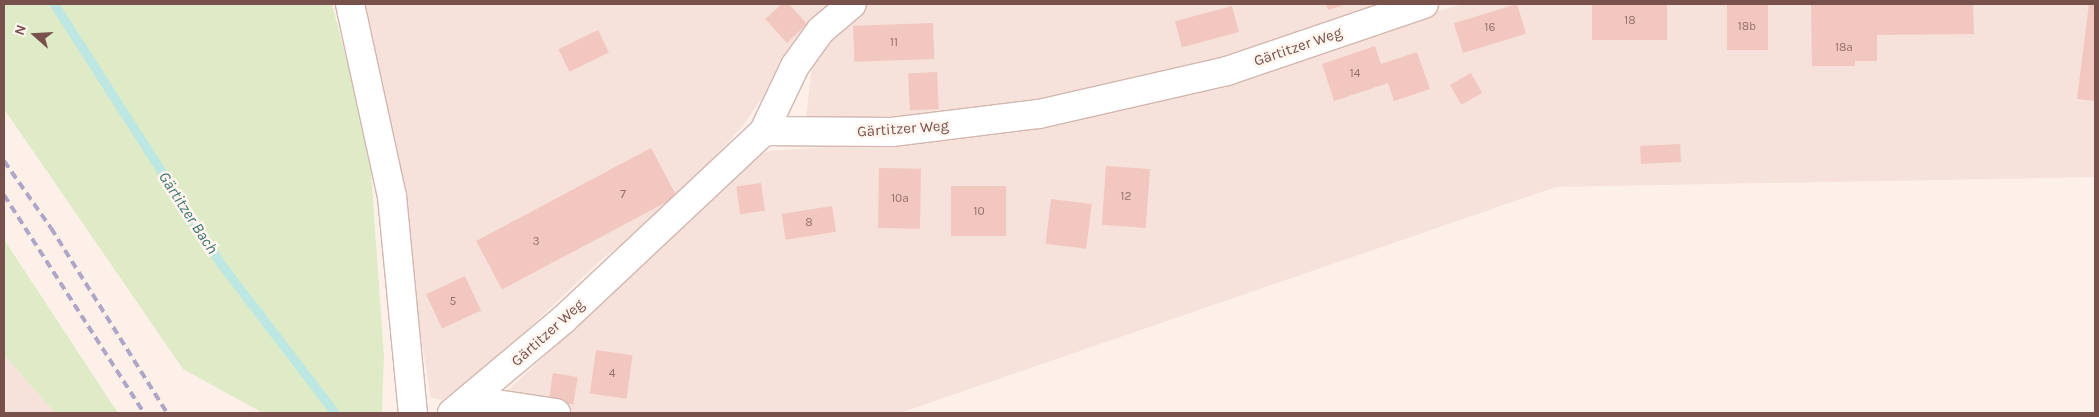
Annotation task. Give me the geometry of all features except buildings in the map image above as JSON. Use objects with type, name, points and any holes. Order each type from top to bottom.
[{"type":"street","points":[[350,4],[392,196],[414,413]]},
{"type":"street","points":[[764,131],[795,66],[822,30],[852,4]]},
{"type":"street","name":"Gärtitzer Weg","points":[[461,407],[578,306],[764,131],[892,132],[1039,114],[1227,71],[1424,4]]},
{"type":"street","name":"Gärtitzer Weg","points":[[461,407],[556,413]]},
{"type":"shaded area","points":[[366,4],[839,4],[792,56],[741,128],[688,186],[769,151],[978,136],[1044,126],[1463,4],[2095,4],[2095,177],[1556,187],[900,413],[476,413],[509,389],[664,246],[645,227],[602,259],[491,364],[442,400],[431,398]]},
{"type":"shaded area","points":[[867,4],[1387,4],[1227,59],[1037,101],[890,121],[806,117],[812,66],[827,36]]},
{"type":"shaded area","points":[[4,355],[55,413],[4,413]]},
{"type":"green space","points":[[4,4],[332,4],[369,144],[384,356],[382,413],[263,413],[183,369],[4,109]]},
{"type":"green space","points":[[4,239],[118,413],[55,413],[4,355]]},
{"type":"waterway","name":"Gärtitzer Bach","points":[[54,4],[221,264],[335,413]]},
{"type":"railway","points":[[4,161],[51,228],[167,413]]},
{"type":"railway","points":[[4,195],[144,413]]}]
